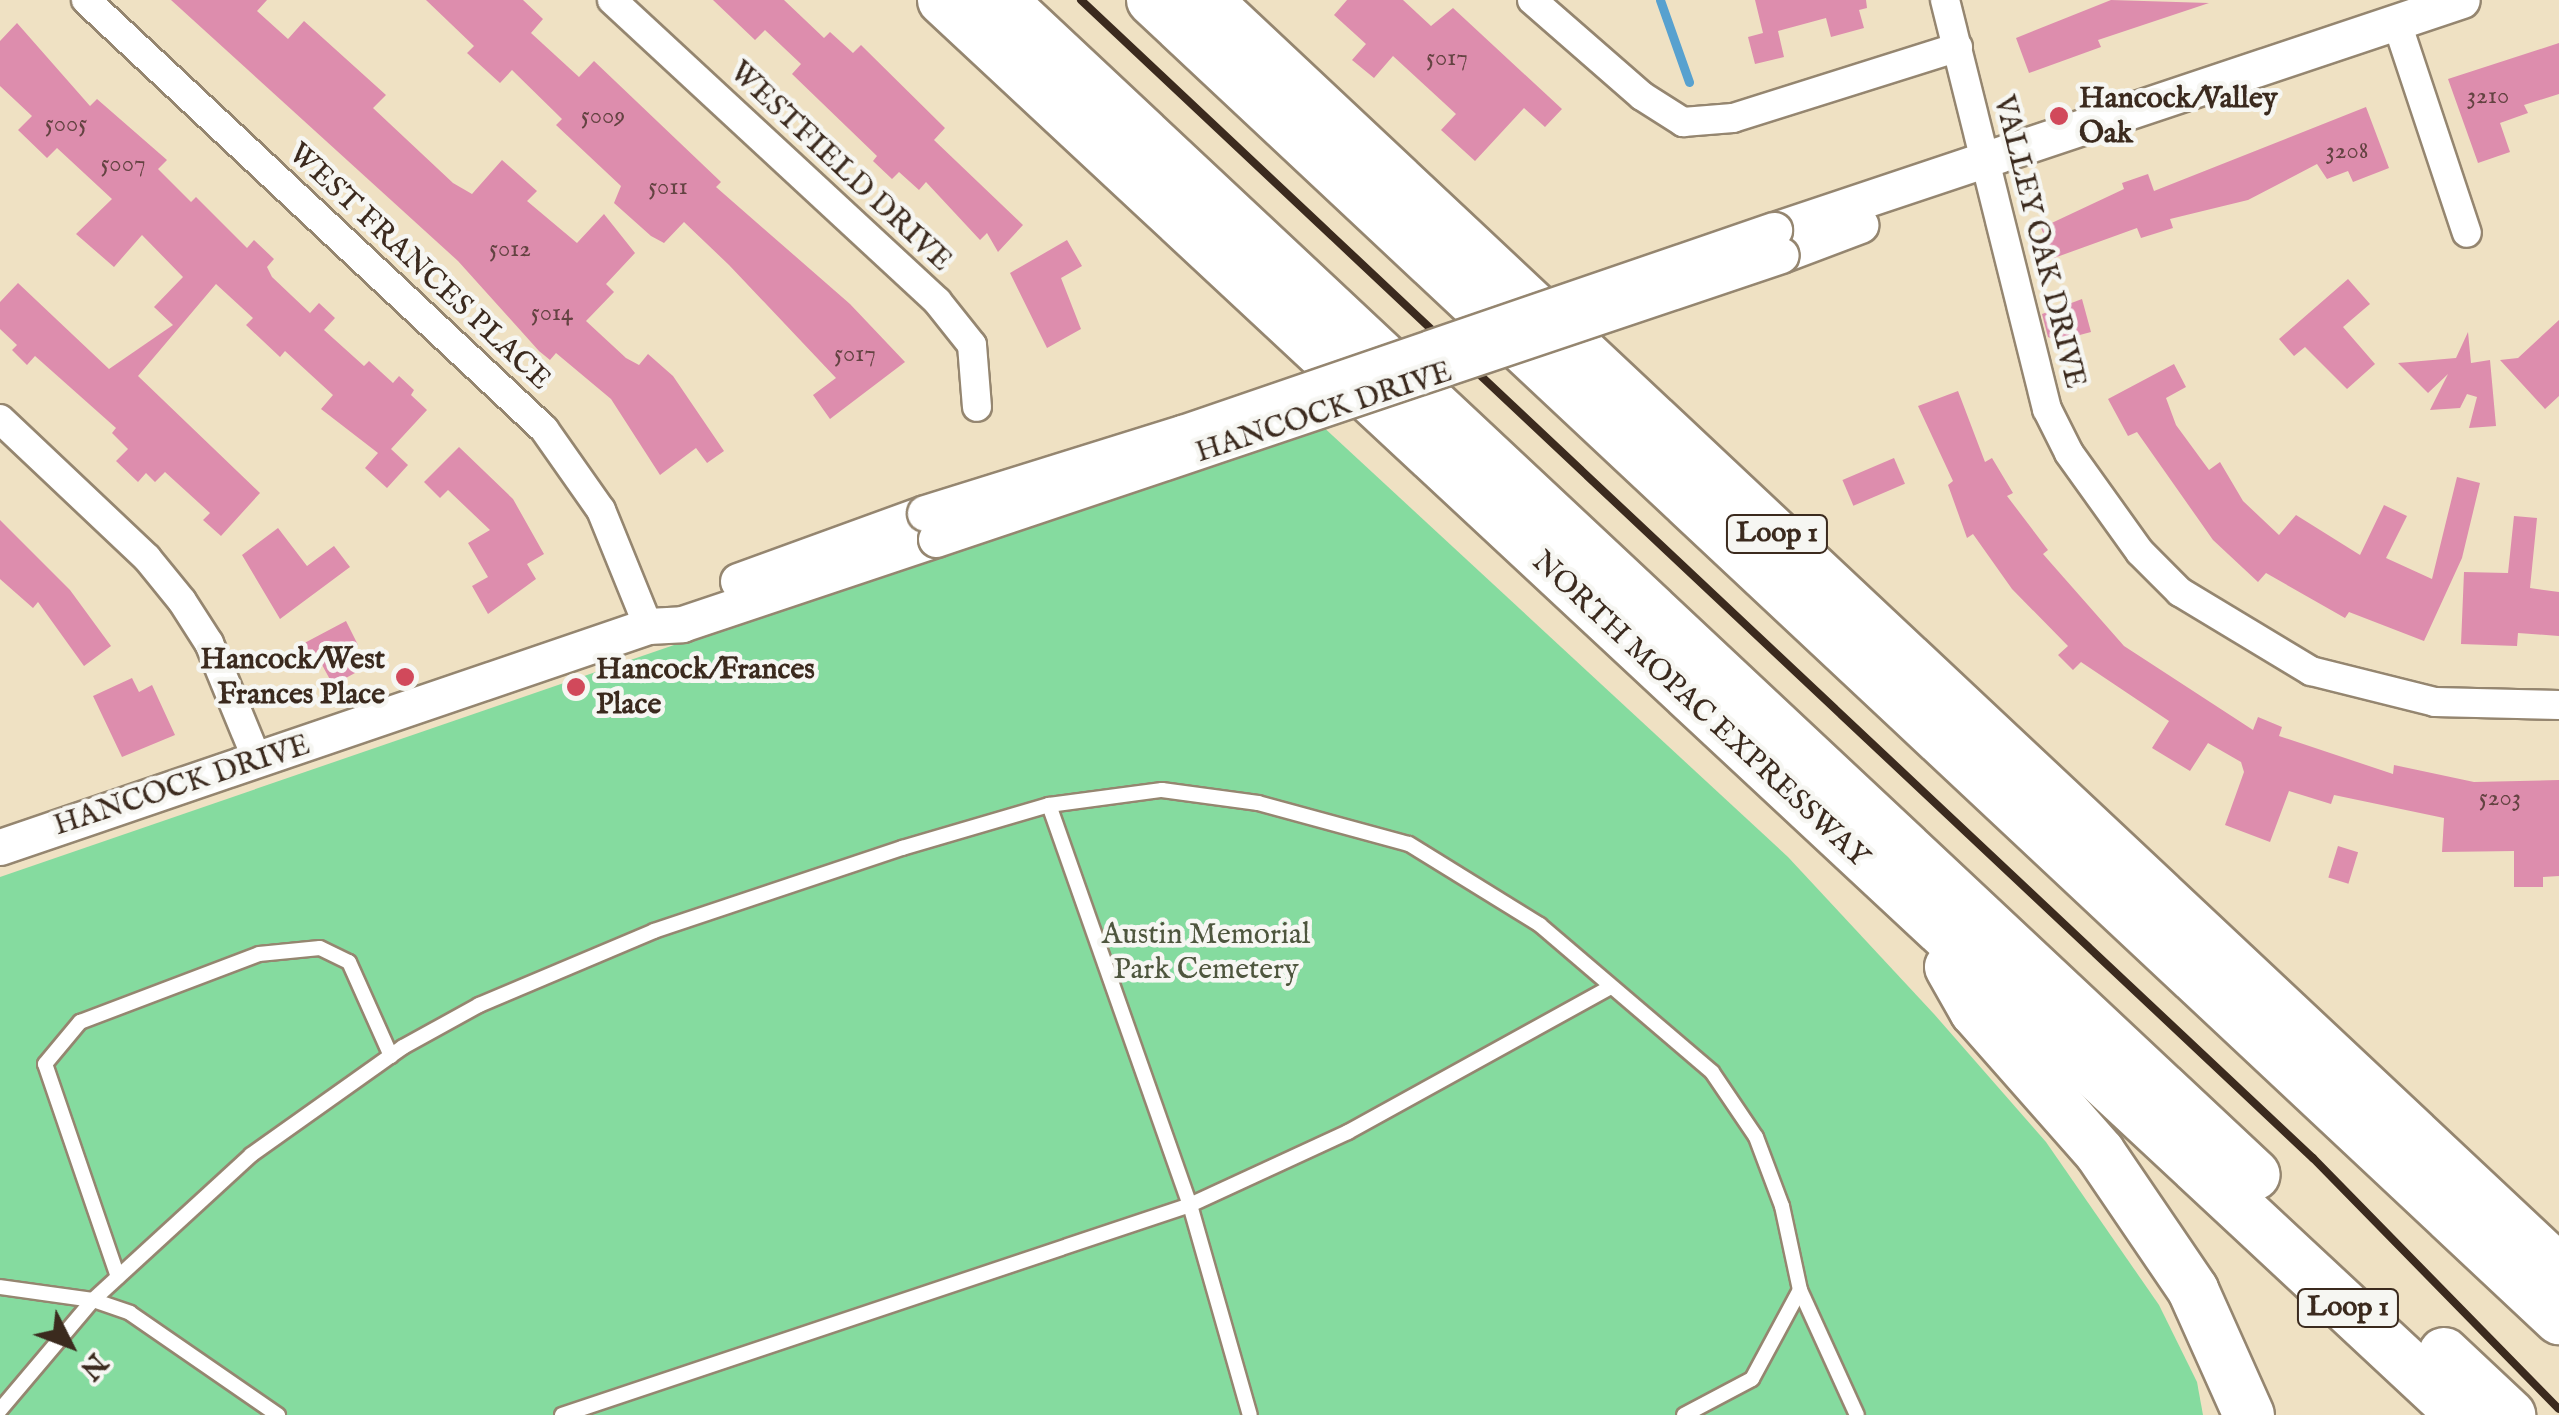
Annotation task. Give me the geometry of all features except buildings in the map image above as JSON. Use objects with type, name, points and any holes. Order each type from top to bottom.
[{"type":"highway","name":"NORTH MOPAC EXPRESSWAY","points":[[944,0],[1923,919],[2245,1189],[2462,1415]]},
{"type":"highway","points":[[1001,0],[2245,1189],[2510,1415]]},
{"type":"highway","points":[[1152,0],[2559,1320]]},
{"type":"highway","name":"Loop 1","points":[[1206,0],[2559,1270]]},
{"type":"highway","points":[[1923,919],[1975,1011],[2100,1153],[2194,1290],[2250,1415]]},
{"type":"highway","points":[[2347,1068],[2510,1180],[2559,1222]]},
{"type":"street","name":"WEST FRANCES PLACE","points":[[86,0],[544,429],[601,510],[648,626]]},
{"type":"street","name":"WESTFIELD DRIVE","points":[[612,0],[937,301],[972,345],[977,408]]},
{"type":"street","points":[[1532,0],[1642,96],[1683,122],[1733,118],[1958,47]]},
{"type":"street","name":"VALLEY OAK DRIVE","points":[[1945,0],[2047,409],[2106,509],[2180,592],[2240,632],[2328,676],[2435,702],[2559,705]]},
{"type":"street","name":"HANCOCK DRIVE","points":[[0,847],[648,626],[682,624],[931,526],[1778,242],[1948,191],[1987,163],[2462,0]]},
{"type":"street","points":[[2397,23],[2467,232]]},
{"type":"street","points":[[0,420],[147,558],[182,601],[209,643],[258,762]]},
{"type":"lane","points":[[0,1410],[93,1300],[251,1155],[390,1056],[479,1004],[654,931],[1049,805],[1162,790],[1258,802],[1409,844],[1540,925],[1609,988],[1712,1072],[1756,1137],[1782,1206],[1800,1290],[1858,1415]]},
{"type":"lane","points":[[1049,805],[1190,1205],[1250,1415]]},
{"type":"lane","points":[[118,1277],[46,1064],[80,1022],[259,954],[320,948],[349,962],[390,1056]]},
{"type":"lane","points":[[562,1415],[1190,1205],[1348,1132],[1609,988]]},
{"type":"lane","points":[[0,1286],[93,1300],[130,1313],[278,1415]]},
{"type":"lane","points":[[1684,1415],[1752,1378],[1800,1290]]},
{"type":"green space","name":"Austin Memorial Park Cemetery","points":[[1319,423],[1788,857],[1934,1014],[2046,1142],[2159,1305],[2197,1382],[2203,1415],[0,1415],[0,877]]},
{"type":"waterway","points":[[1660,0],[1689,82]]},
{"type":"railway","points":[[1081,0],[2313,1158],[2559,1409]]},
{"type":"place","name":"Hancock/Valley Oak","points":[[2059,116]]},
{"type":"place","name":"Hancock/West Frances Place","points":[[405,677]]},
{"type":"place","name":"Hancock/Frances Place","points":[[576,687]]}]
